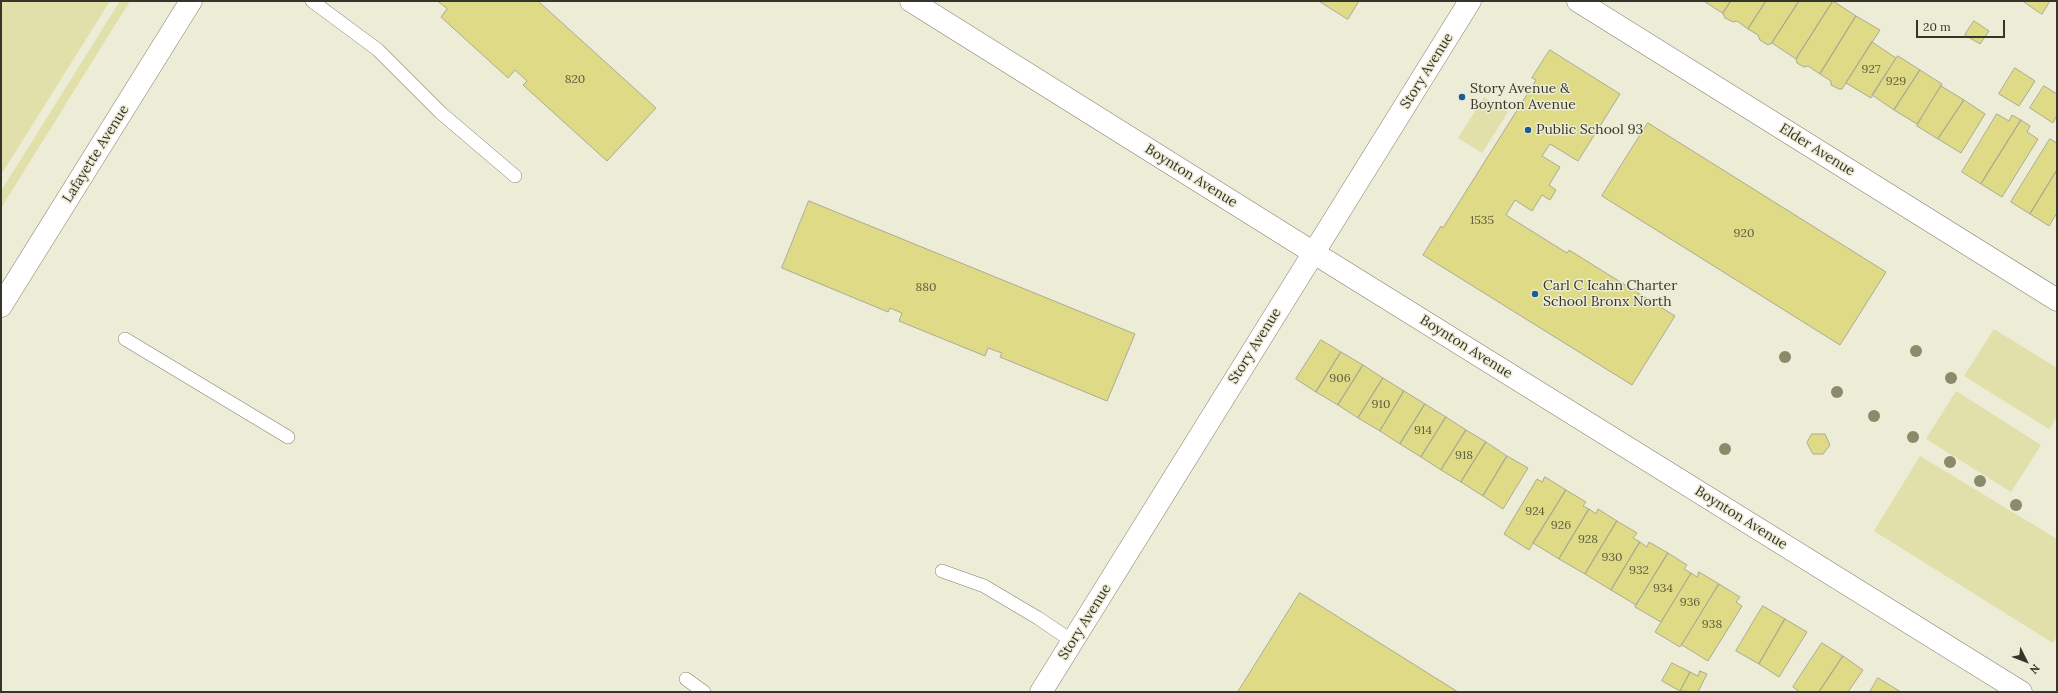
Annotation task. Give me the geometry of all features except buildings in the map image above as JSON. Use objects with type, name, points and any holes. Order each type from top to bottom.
[{"type":"street","name":"Lafayette Avenue","points":[[1,306],[190,1]]},
{"type":"street","name":"Boynton Avenue","points":[[912,1],[1314,253],[2021,692]]},
{"type":"street","name":"Story Avenue","points":[[1041,692],[1470,1]]},
{"type":"street","name":"Elder Avenue","points":[[1578,1],[2057,300]]},
{"type":"lane","points":[[312,1],[378,50],[441,113],[515,176]]},
{"type":"lane","points":[[124,339],[288,437]]},
{"type":"lane","points":[[942,571],[984,586],[1038,618],[1072,642]]},
{"type":"lane","points":[[686,679],[704,692]]},
{"type":"shaded area","points":[[1,1],[110,1],[1,175]]},
{"type":"shaded area","points":[[120,1],[130,1],[1,208],[1,191]]},
{"type":"shaded area","points":[[1484,97],[1508,112],[1482,153],[1458,138]]},
{"type":"shaded area","points":[[1994,329],[2057,368],[2057,417],[2049,429],[1964,376]]},
{"type":"shaded area","points":[[1956,391],[2041,445],[2011,492],[1926,439]]},
{"type":"shaded area","points":[[1920,456],[2057,539],[2057,636],[2053,643],[1874,531]]},
{"type":"place","name":"Story Avenue & Boynton Avenue","points":[[1462,97]]},
{"type":"place","name":"Public School 93","points":[[1528,130]]},
{"type":"place","name":"Carl C Icahn Charter School Bronx North","points":[[1535,294]]}]
